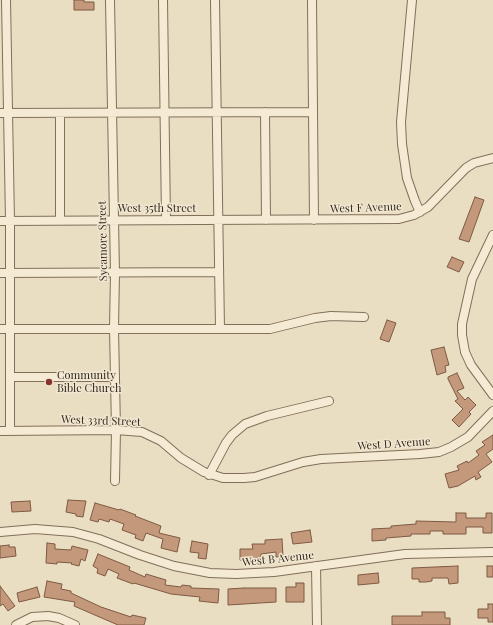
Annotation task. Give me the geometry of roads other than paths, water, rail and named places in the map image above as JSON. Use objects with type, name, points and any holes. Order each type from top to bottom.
[{"type":"street","points":[[6,0],[4,113],[10,221],[10,431]]},
{"type":"street","name":"Sycamore Street","points":[[110,0],[115,273],[115,481]]},
{"type":"street","points":[[163,0],[166,220]]},
{"type":"street","points":[[215,0],[220,329]]},
{"type":"street","points":[[312,0],[314,220]]},
{"type":"street","points":[[412,0],[401,122],[402,144],[407,178],[420,212]]},
{"type":"street","points":[[4,113],[216,111],[312,112]]},
{"type":"street","points":[[265,112],[266,220]]},
{"type":"street","points":[[60,113],[60,220]]},
{"type":"street","name":"West F Avenue","points":[[314,220],[399,219],[409,217],[420,212],[434,201],[466,168],[474,163],[493,158]]},
{"type":"street","name":"West 35th Street","points":[[0,221],[314,220]]},
{"type":"street","points":[[493,235],[472,279],[462,324],[462,335],[465,352],[471,365],[493,395]]},
{"type":"street","points":[[0,273],[219,272]]},
{"type":"street","points":[[0,328],[270,329],[315,318],[330,316],[364,317]]},
{"type":"street","points":[[11,377],[115,377]]},
{"type":"street","points":[[209,475],[229,439],[245,424],[267,416],[329,401]]},
{"type":"street","name":"West D Avenue","points":[[282,468],[321,459],[439,452],[468,437],[493,411]]},
{"type":"street","name":"West 33rd Street","points":[[0,431],[132,431],[151,436],[161,441],[192,467],[209,475],[223,478],[255,477],[282,468]]},
{"type":"street","name":"West B Avenue","points":[[0,532],[35,529],[73,532],[99,539],[160,562],[210,573],[250,574],[405,554],[493,552]]},
{"type":"street","points":[[316,566],[317,625]]},
{"type":"street","points":[[16,625],[32,617],[48,616],[59,618],[75,625]]},
{"type":"place","name":"Community Bible Church","points":[[49,382]]}]
